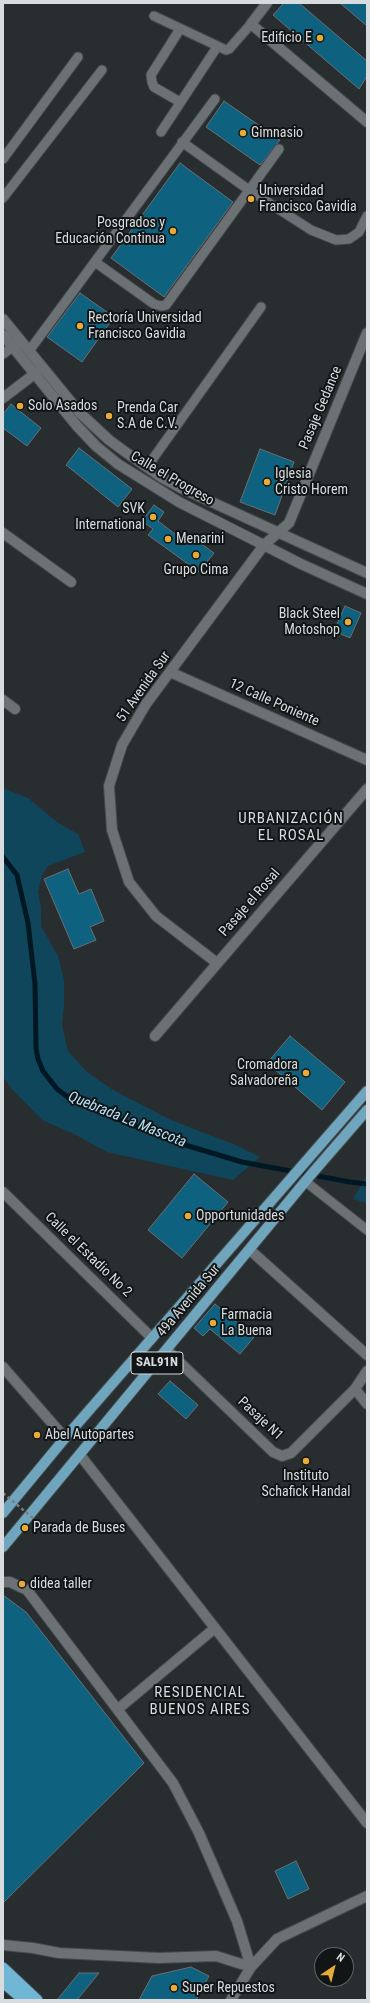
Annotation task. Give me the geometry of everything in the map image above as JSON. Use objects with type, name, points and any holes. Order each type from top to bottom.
[{"type":"highway","points":[[3,1968],[37,2000]]},
{"type":"highway","points":[[3,1982],[24,2000]]},
{"type":"highway","points":[[3,1993],[13,2000]]},
{"type":"main road","name":"49a Avenida Sur","points":[[3,1513],[65,1438],[367,1092]]},
{"type":"main road","name":"49a Avenida Sur","points":[[3,1547],[367,1110]]},
{"type":"street","points":[[266,3],[251,24],[367,122]]},
{"type":"street","name":"Calle el Progreso","points":[[3,319],[34,374],[96,446],[118,464],[178,502],[301,564],[367,594]]},
{"type":"street","name":"Pasaje Gedance","points":[[278,533],[289,523],[367,334]]},
{"type":"street","name":"Calle el Progreso","points":[[3,335],[29,351],[91,424],[109,440],[147,467],[183,489],[367,573]]},
{"type":"street","points":[[3,398],[43,368]]},
{"type":"street","points":[[3,533],[71,582]]},
{"type":"street","name":"51 Avenida Sur","points":[[217,963],[156,916],[129,882],[112,830],[109,786],[122,745],[146,704],[264,545],[278,533]]},
{"type":"street","name":"12 Calle Poniente","points":[[170,672],[367,760]]},
{"type":"street","points":[[3,700],[15,709]]},
{"type":"street","name":"Pasaje el Rosal","points":[[155,1036],[367,789]]},
{"type":"street","name":"Calle el Estadio No 2","points":[[3,1192],[152,1338]]},
{"type":"street","points":[[250,1250],[367,1355]]},
{"type":"street","name":"Pasaje N1","points":[[167,1350],[273,1452],[282,1456],[291,1453],[355,1389],[367,1372]]},
{"type":"street","points":[[3,1367],[65,1438]]},
{"type":"street","points":[[355,1389],[367,1404]]},
{"type":"street","points":[[80,1455],[367,1823]]},
{"type":"street","points":[[3,1582],[10,1582],[27,1590],[173,1783],[187,1806],[237,1921],[251,1967]]},
{"type":"street","points":[[118,1709],[215,1628]]},
{"type":"street","points":[[231,2000],[240,1988],[251,1967],[277,1939],[367,1896]]},
{"type":"street","points":[[3,1945],[33,1948],[59,1953],[159,1958],[216,1956],[251,1967]]},
{"type":"lane","points":[[154,16],[226,50],[229,50],[251,24]]},
{"type":"lane","points":[[180,28],[151,75],[154,87],[180,102]]},
{"type":"lane","points":[[161,132],[217,47]]},
{"type":"lane","points":[[3,159],[78,58]]},
{"type":"lane","points":[[3,198],[102,70]]},
{"type":"lane","points":[[29,351],[215,99]]},
{"type":"lane","points":[[182,142],[249,190],[310,230],[336,240],[349,239],[359,232],[367,216]]},
{"type":"lane","points":[[95,262],[154,304],[161,306],[166,305],[279,149]]},
{"type":"lane","points":[[147,467],[261,307]]},
{"type":"lane","points":[[3,354],[17,344]]},
{"type":"lane","points":[[308,1180],[367,1230]]},
{"type":"path","points":[[3,1493],[40,1524]]},
{"type":"shaded area","points":[[3,788],[28,798],[57,822],[78,834],[85,852],[48,866],[42,875],[38,892],[41,907],[41,926],[58,956],[64,980],[62,1025],[68,1051],[87,1072],[113,1090],[171,1120],[238,1146],[260,1157],[233,1180],[107,1152],[74,1134],[42,1120],[12,1089],[3,1077]]},
{"type":"shaded area","points":[[367,1175],[367,1203],[353,1199]]},
{"type":"building","name":"Edificio E","points":[[284,3],[299,3],[367,61],[367,76],[359,89],[273,15]]},
{"type":"building","name":"Edificio E","points":[[340,3],[367,3],[367,26]]},
{"type":"building","name":"Gimnasio","points":[[224,101],[280,140],[260,165],[206,127]]},
{"type":"building","name":"Posgrados y Educación Continua","points":[[180,163],[233,202],[164,297],[111,258]]},
{"type":"building","name":"Rectoría Universidad Francisco Gavidia","points":[[80,293],[114,317],[82,362],[47,337]]},
{"type":"building","points":[[11,404],[41,428],[27,446],[3,428],[3,414]]},
{"type":"building","points":[[79,448],[132,489],[118,507],[66,465]]},
{"type":"building","name":"Iglesia Cristo Horem","points":[[260,449],[294,462],[275,515],[240,502]]},
{"type":"building","points":[[154,505],[164,512],[158,521],[188,544],[193,538],[214,553],[199,572],[148,535],[153,529],[142,521]]},
{"type":"building","name":"Black Steel Motoshop","points":[[345,606],[361,613],[350,638],[334,631]]},
{"type":"building","points":[[68,869],[79,894],[91,889],[104,921],[90,927],[96,940],[74,949],[44,879]]},
{"type":"building","name":"Cromadora Salvadoreña","points":[[290,1036],[345,1082],[322,1110],[267,1063]]},
{"type":"building","name":"Opportunidades","points":[[194,1174],[228,1202],[182,1258],[148,1230]]},
{"type":"building","points":[[215,1304],[254,1337],[240,1354],[210,1329],[203,1336],[194,1328]]},
{"type":"building","points":[[170,1381],[198,1405],[186,1419],[158,1394]]},
{"type":"building","points":[[3,1595],[26,1612],[144,1763],[3,1903]]},
{"type":"building","points":[[296,1861],[309,1889],[288,1899],[275,1871]]},
{"type":"building","name":"Super Repuestos","points":[[191,1967],[209,1976],[196,2000],[139,2000],[152,1976]]},
{"type":"building","points":[[79,1973],[99,1973],[77,2000],[57,2000]]},
{"type":"waterway","name":"Quebrada La Mascota","points":[[3,857],[17,875],[28,923],[35,984],[36,1048],[38,1059],[43,1071],[57,1089],[73,1101],[172,1141],[242,1162],[367,1184]]},
{"type":"place","name":"Edificio E","points":[[320,38]]},
{"type":"place","name":"Gimnasio","points":[[243,133]]},
{"type":"place","name":"Universidad Francisco Gavidia","points":[[251,199]]},
{"type":"place","name":"Posgrados y Educación Continua","points":[[173,231]]},
{"type":"place","name":"Rectoría Universidad Francisco Gavidia","points":[[80,326]]},
{"type":"place","name":"Solo Asados","points":[[20,406]]},
{"type":"place","name":"Prenda Car S.A de C.V.","points":[[109,416]]},
{"type":"place","name":"Iglesia Cristo Horem","points":[[267,482]]},
{"type":"place","name":"SVK International","points":[[153,517]]},
{"type":"place","name":"Menarini","points":[[168,539]]},
{"type":"place","name":"Grupo Cima","points":[[196,555]]},
{"type":"place","name":"Black Steel Motoshop","points":[[348,622]]},
{"type":"place","name":"Cromadora Salvadoreña","points":[[306,1073]]},
{"type":"place","name":"Opportunidades","points":[[188,1216]]},
{"type":"place","name":"Farmacia La Buena","points":[[213,1323]]},
{"type":"place","name":"Abel Autopartes","points":[[37,1435]]},
{"type":"place","name":"Instituto Schafick Handal","points":[[306,1461]]},
{"type":"place","name":"Parada de Buses","points":[[25,1528]]},
{"type":"place","name":"didea taller","points":[[22,1584]]},
{"type":"place","name":"Super Repuestos","points":[[174,1988]]},
{"type":"district","name":"URBANIZACIÓN EL ROSAL","points":[[291,828]]},
{"type":"district","name":"RESIDENCIAL BUENOS AIRES","points":[[200,1702]]}]
